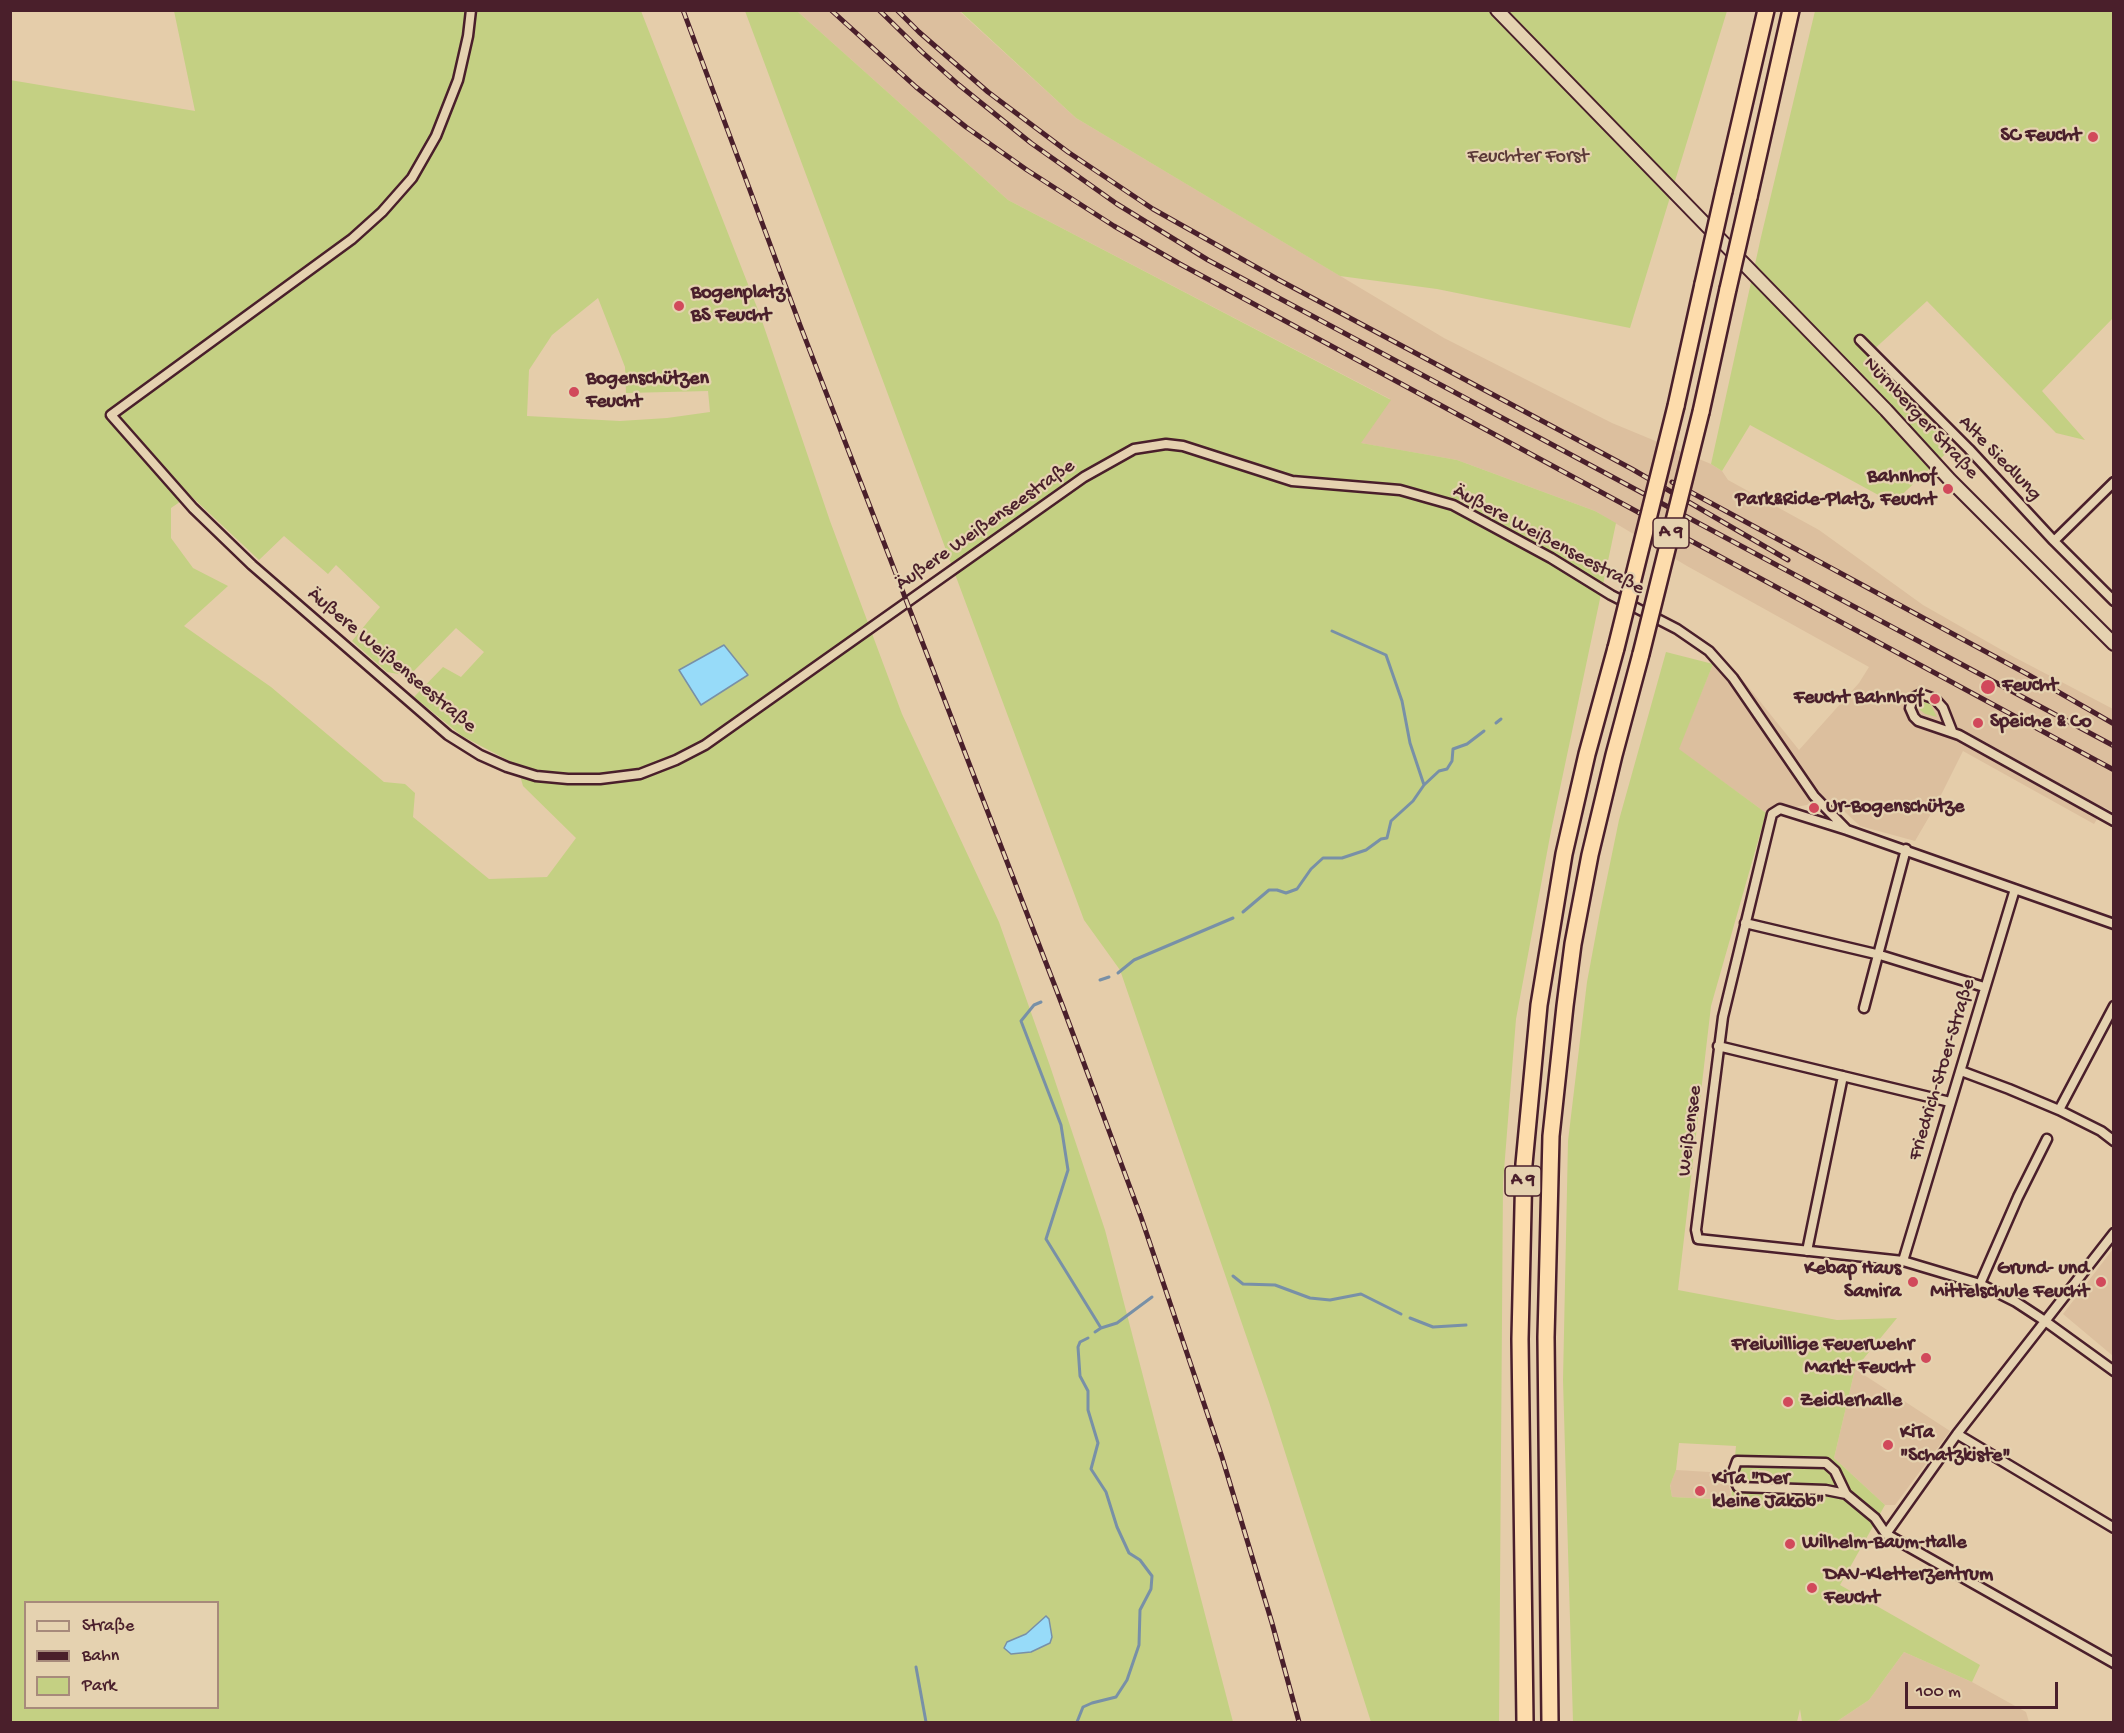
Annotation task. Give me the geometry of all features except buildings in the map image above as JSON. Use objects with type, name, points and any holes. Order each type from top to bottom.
[{"type":"highway","name":"A 9","points":[[1525,1722],[1520,1339],[1521,1236],[1524,1164],[1539,1005],[1555,908],[1587,754],[1616,648],[1676,406],[1766,10]]},
{"type":"highway","name":"A 9","points":[[1550,1722],[1545,1337],[1551,1136],[1575,933],[1608,777],[1701,412],[1791,10]]},
{"type":"main road","name":"Nürnberger Straße","points":[[1497,10],[1894,418],[1950,480],[2114,644]]},
{"type":"street","name":"Äußere Weißenseestraße","points":[[471,10],[459,80],[436,136],[412,178],[382,212],[352,238],[111,415],[201,516],[252,565],[448,735],[480,755],[536,776],[568,779],[600,779],[640,774],[676,760],[705,745],[1084,477],[1134,449],[1166,444],[1292,481],[1400,490],[1454,505],[1551,558],[1611,595],[1677,629],[1709,651],[1733,678],[1814,796],[1847,830]]},
{"type":"street","name":"Alte Siedlung","points":[[1860,340],[1969,449],[2054,541],[2114,601]]},
{"type":"street","points":[[2054,541],[2114,482]]},
{"type":"street","points":[[1952,731],[1943,708],[1935,699],[1921,694],[1913,699],[1910,708],[1918,721],[1952,731],[2114,821]]},
{"type":"street","points":[[1950,1102],[1718,1046],[1772,814],[1780,809],[1847,830],[2114,924]]},
{"type":"street","points":[[1864,1008],[1880,955],[1906,849]]},
{"type":"street","name":"Friedrich-Stoer-Straße","points":[[1903,1261],[2015,888]]},
{"type":"street","points":[[1745,923],[1880,955],[1984,987]]},
{"type":"street","points":[[2059,1110],[2114,1006]]},
{"type":"street","name":"Weißensee","points":[[1718,1046],[1696,1230],[1698,1239],[1903,1261],[1980,1284],[2016,1302],[2114,1371]]},
{"type":"street","points":[[1960,1071],[2059,1110],[2101,1131],[2114,1141]]},
{"type":"street","points":[[1807,1251],[1843,1076]]},
{"type":"street","points":[[1980,1284],[2018,1197],[2047,1139]]},
{"type":"street","points":[[1886,1534],[1957,1434],[2114,1233]]},
{"type":"street","points":[[1957,1434],[2114,1528]]},
{"type":"street","points":[[1846,1494],[1826,1490],[1738,1487],[1732,1475],[1737,1461],[1826,1463],[1835,1471],[1846,1494],[1875,1518],[1886,1534],[2114,1664]]},
{"type":"shaded area","points":[[797,11],[959,11],[1076,118],[1444,338],[1612,423],[1711,464],[1722,471],[1728,480],[1819,530],[1923,605],[2014,657],[2113,709],[2113,812],[2104,807],[2094,824],[1963,751],[1915,841],[1860,826],[1832,800],[1766,813],[1678,749],[1713,664],[1742,679],[1799,750],[1859,683],[1869,667],[1687,566],[1595,511],[1457,460],[1360,443],[1390,399],[1008,200]]},
{"type":"shaded area","name":"Grund- und Mittelschule Feucht","points":[[2113,1249],[2113,1356],[2063,1314]]},
{"type":"shaded area","name":"KiTa \"Schatzkiste\"","points":[[1855,1369],[1950,1431],[1895,1505],[1885,1505],[1834,1458]]},
{"type":"shaded area","name":"KiTa \"Der kleine Jakob\"","points":[[1676,1470],[1726,1473],[1732,1500],[1672,1497],[1670,1484]]},
{"type":"shaded area","points":[[1904,1652],[1972,1682],[2026,1712],[2029,1722],[1836,1722],[1869,1700]]},
{"type":"green space","points":[[174,11],[641,11],[760,315],[830,521],[902,714],[999,922],[1050,1066],[1105,1230],[1233,1722],[11,1722],[10,80],[195,111]],"holes":[[[598,298],[625,367],[626,393],[708,391],[710,412],[620,421],[527,416],[529,370],[552,335]],[[190,495],[259,560],[284,536],[328,574],[336,565],[380,607],[352,641],[387,672],[409,676],[456,628],[484,652],[461,677],[443,667],[414,697],[462,736],[517,765],[523,786],[576,838],[547,877],[489,879],[413,817],[415,793],[405,784],[384,782],[271,687],[184,626],[228,586],[193,568],[171,538],[171,508]]]},
{"type":"green space","points":[[745,11],[797,11],[1008,200],[1391,400],[1361,443],[1457,460],[1595,511],[1616,523],[1551,831],[1516,1019],[1503,1183],[1499,1722],[1371,1722],[1269,1402],[1120,970],[1084,920]]},
{"type":"green space","name":"Feuchter Forst","points":[[960,11],[1727,11],[1630,328],[1437,289],[1340,276],[1076,118]]},
{"type":"green space","points":[[1815,11],[2113,11],[2113,318],[2042,391],[2085,440],[2056,433],[1927,301],[1871,352],[1953,447],[1893,503],[1750,425],[1722,471],[1711,464],[1761,237]]},
{"type":"green space","points":[[1666,652],[1713,664],[1679,749],[1766,813],[1711,1006],[1678,1290],[1837,1320],[1897,1318],[1855,1369],[1834,1458],[1885,1505],[1840,1585],[1980,1665],[1972,1682],[1904,1652],[1869,1700],[1836,1722],[1802,1722],[1800,1709],[1797,1722],[1573,1722],[1563,1380],[1568,1141],[1587,982],[1619,820]],"holes":[[[1679,1443],[1736,1446],[1731,1500],[1672,1497],[1670,1485],[1676,1470]]]},
{"type":"green space","points":[[1922,699],[1929,701],[1937,717],[1920,710],[1918,703]]},
{"type":"water","points":[[724,645],[748,675],[701,705],[679,670]]},
{"type":"water","points":[[1046,1616],[1049,1619],[1052,1637],[1050,1643],[1031,1652],[1011,1654],[1004,1648],[1007,1642],[1026,1634]]},
{"type":"waterway","points":[[1332,631],[1386,655],[1402,701],[1410,743],[1424,785]]},
{"type":"waterway","points":[[1496,723],[1501,719]]},
{"type":"waterway","points":[[1243,912],[1269,890],[1286,893],[1297,889],[1311,869],[1323,858],[1342,858],[1366,850],[1381,839],[1387,838],[1391,821],[1413,801],[1424,785],[1439,771],[1447,769],[1452,761],[1453,749],[1467,744],[1484,731]]},
{"type":"waterway","points":[[1118,973],[1134,960],[1233,918]]},
{"type":"waterway","points":[[1100,980],[1109,977]]},
{"type":"waterway","points":[[1041,1002],[1034,1005],[1021,1021],[1061,1125],[1068,1170],[1046,1239],[1101,1328]]},
{"type":"waterway","points":[[1233,1276],[1243,1284],[1275,1285],[1310,1298],[1330,1300],[1361,1294],[1401,1314]]},
{"type":"waterway","points":[[1095,1332],[1117,1323],[1152,1297]]},
{"type":"waterway","points":[[1410,1318],[1433,1327],[1466,1325]]},
{"type":"waterway","points":[[1077,1722],[1083,1707],[1116,1697],[1127,1680],[1139,1645],[1140,1610],[1151,1589],[1152,1576],[1140,1560],[1129,1553],[1117,1527],[1106,1492],[1091,1469],[1098,1443],[1088,1410],[1088,1391],[1080,1376],[1078,1347],[1080,1342],[1088,1338]]},
{"type":"waterway","points":[[916,1667],[926,1722]]},
{"type":"railway","points":[[683,10],[800,325],[1063,1007],[1141,1217],[1222,1457],[1299,1722]]},
{"type":"railway","points":[[831,10],[916,87],[966,127],[1027,170],[1114,226],[1180,264],[2114,770]]},
{"type":"railway","points":[[879,10],[959,85],[1031,143],[1117,204],[1208,260],[2114,746]]},
{"type":"railway","points":[[897,10],[988,92],[1068,152],[1153,209],[1279,280],[1632,469],[1788,560]]},
{"type":"railway","points":[[1672,482],[2027,674],[2114,724]]},
{"type":"place","name":"SC Feucht","points":[[2093,137]]},
{"type":"place","name":"Bogenplatz BS Feucht","points":[[679,306]]},
{"type":"place","name":"Bogenschützen Feucht","points":[[574,392]]},
{"type":"place","name":"Bahnhof Park&Ride-Platz, Feucht","points":[[1948,489]]},
{"type":"place","name":"Feucht","points":[[1988,687]]},
{"type":"place","name":"Feucht Bahnhof","points":[[1935,699]]},
{"type":"place","name":"Speiche & Co","points":[[1978,723]]},
{"type":"place","name":"Ur-Bogenschütze","points":[[1814,808]]},
{"type":"place","name":"Kebap Haus Samira","points":[[1913,1282]]},
{"type":"place","name":"Grund- und Mittelschule Feucht","points":[[2101,1282]]},
{"type":"place","name":"Freiwillige Feuerwehr Markt Feucht","points":[[1926,1358]]},
{"type":"place","name":"Zeidlerhalle","points":[[1788,1402]]},
{"type":"place","name":"KiTa \"Schatzkiste\"","points":[[1888,1445]]},
{"type":"place","name":"KiTa \"Der kleine Jakob\"","points":[[1700,1491]]},
{"type":"place","name":"Wilhelm-Baum-Halle","points":[[1790,1544]]},
{"type":"place","name":"DAV-Kletterzentrum Feucht","points":[[1812,1588]]}]
